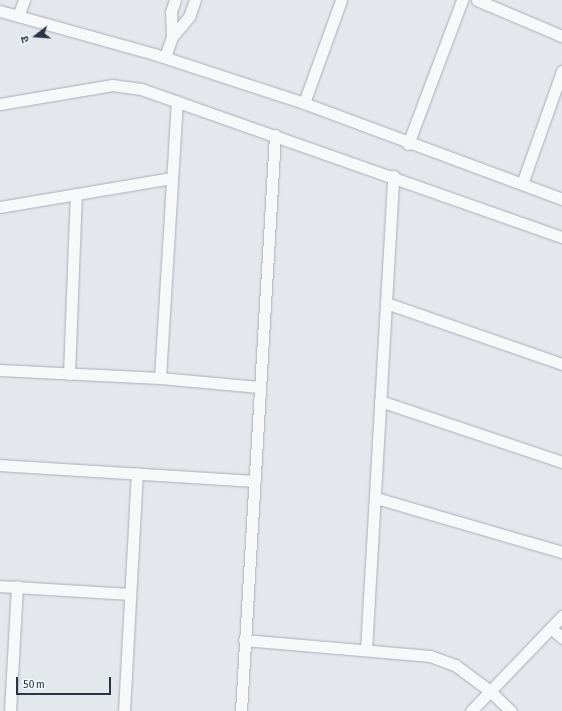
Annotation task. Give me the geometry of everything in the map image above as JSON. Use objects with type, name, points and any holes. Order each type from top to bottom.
[{"type":"street","points":[[18,16],[24,0]]},
{"type":"street","points":[[172,37],[171,12],[175,0]]},
{"type":"street","points":[[164,57],[172,37],[189,17],[195,0]]},
{"type":"street","points":[[304,103],[341,0]]},
{"type":"street","points":[[408,144],[462,0]]},
{"type":"street","points":[[477,0],[562,36]]},
{"type":"street","points":[[0,11],[164,57],[304,103],[408,144],[562,199]]},
{"type":"street","points":[[522,184],[562,71]]},
{"type":"street","points":[[0,104],[112,85],[141,89],[393,176],[562,237]]},
{"type":"street","points":[[160,378],[171,178],[177,102]]},
{"type":"street","points":[[241,711],[253,481],[275,135]]},
{"type":"street","points":[[366,650],[376,498],[393,176]]},
{"type":"street","points":[[0,207],[171,178]]},
{"type":"street","points":[[69,374],[76,194]]},
{"type":"street","points":[[386,303],[562,364]]},
{"type":"street","points":[[0,370],[160,378],[259,387]]},
{"type":"street","points":[[380,401],[562,462]]},
{"type":"street","points":[[0,465],[253,481]]},
{"type":"street","points":[[124,711],[129,594],[137,473]]},
{"type":"street","points":[[376,498],[562,552]]},
{"type":"street","points":[[0,586],[129,594]]},
{"type":"street","points":[[10,711],[17,586]]},
{"type":"street","points":[[471,711],[562,616]]},
{"type":"street","points":[[551,628],[562,638]]},
{"type":"street","points":[[244,640],[430,656],[444,660],[490,691],[511,711]]}]
